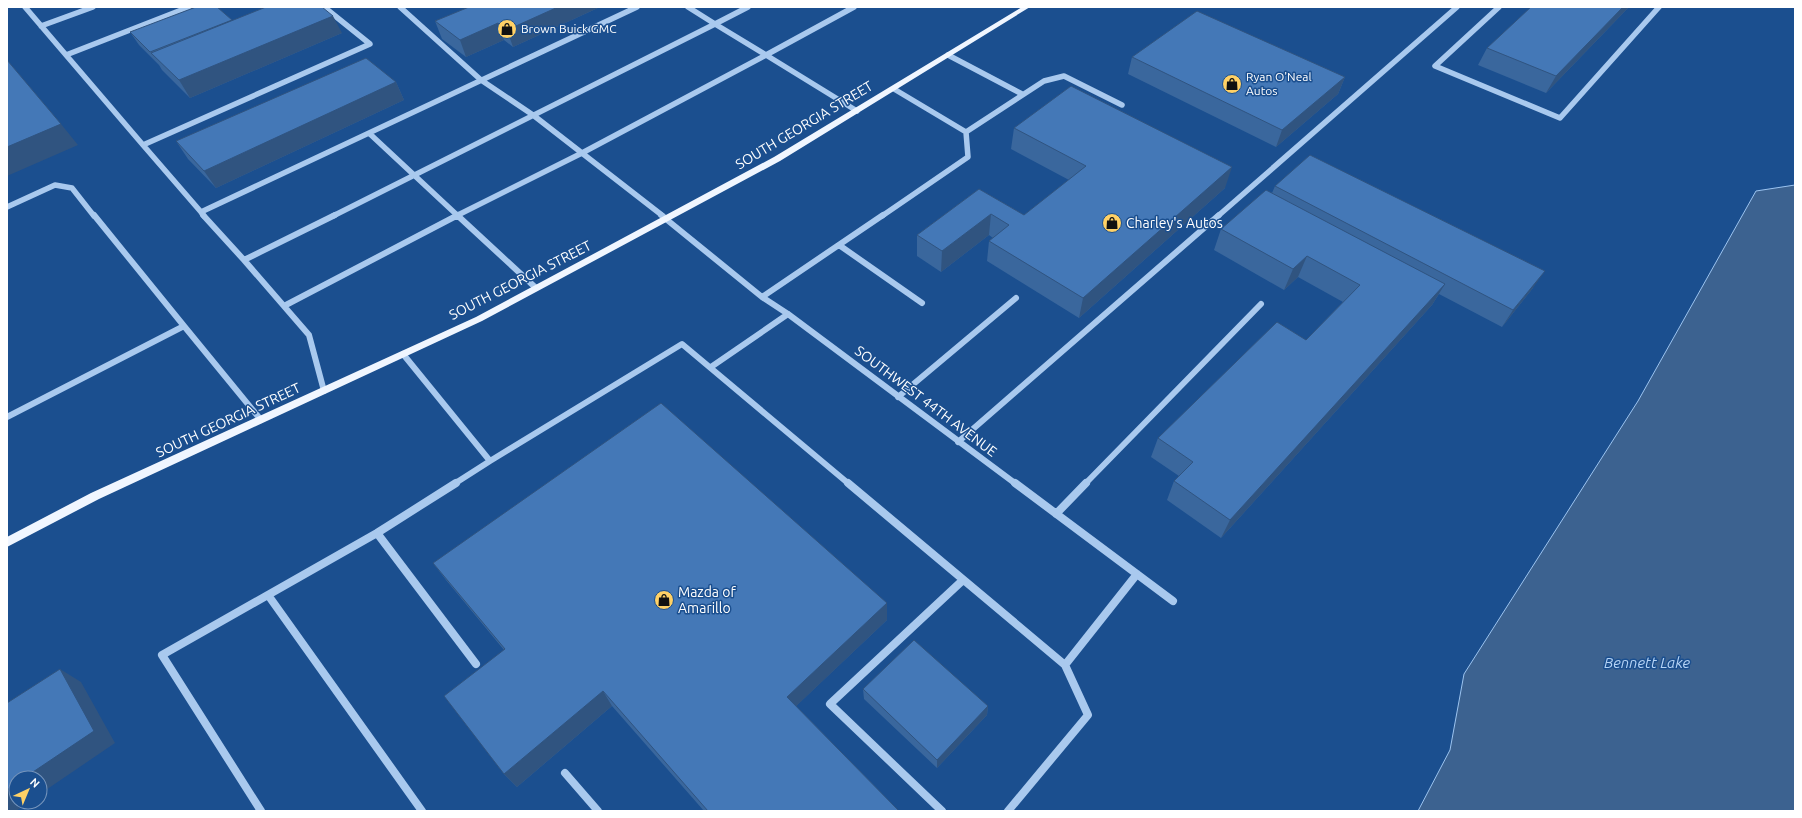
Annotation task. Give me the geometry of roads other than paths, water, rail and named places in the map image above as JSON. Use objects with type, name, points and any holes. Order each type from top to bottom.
[{"type":"main road","name":"SOUTH GEORGIA STREET","points":[[7,542],[95,496],[479,319],[777,159],[894,89],[1022,8]]},
{"type":"street","points":[[25,7],[309,335],[324,390]]},
{"type":"street","points":[[41,26],[93,7]]},
{"type":"street","points":[[66,56],[189,7]]},
{"type":"street","points":[[143,144],[370,44],[324,7]]},
{"type":"street","name":"SOUTHWEST 44TH AVENUE","points":[[400,7],[481,80],[533,115],[667,219],[762,297],[788,314],[1173,601]]},
{"type":"street","points":[[201,212],[370,134],[637,7]]},
{"type":"street","points":[[688,7],[857,111]]},
{"type":"street","points":[[244,260],[748,7]]},
{"type":"street","points":[[284,306],[457,215],[582,153],[854,7]]},
{"type":"street","points":[[958,442],[1457,7]]},
{"type":"street","points":[[1499,7],[1436,66],[1560,118],[1660,7]]},
{"type":"street","points":[[948,55],[1022,94]]},
{"type":"street","points":[[966,132],[1044,81],[1064,76],[1122,105]]},
{"type":"street","points":[[894,89],[966,132]]},
{"type":"street","points":[[762,297],[968,157],[966,132]]},
{"type":"street","points":[[370,134],[536,288]]},
{"type":"street","points":[[7,206],[55,185],[72,188],[261,420]]},
{"type":"street","points":[[839,245],[922,303]]},
{"type":"street","points":[[898,397],[1016,298]]},
{"type":"street","points":[[1056,514],[1261,304]]},
{"type":"street","points":[[711,367],[788,314]]},
{"type":"street","points":[[7,417],[184,326]]},
{"type":"street","points":[[261,811],[162,655],[376,533],[490,461],[682,344],[1065,665],[1088,715],[1008,811]]},
{"type":"street","points":[[403,354],[490,461]]},
{"type":"street","points":[[376,533],[476,664]]},
{"type":"street","points":[[1065,665],[1137,574]]},
{"type":"street","points":[[942,811],[830,704],[963,580]]},
{"type":"street","points":[[268,595],[422,811]]},
{"type":"street","points":[[565,773],[598,811]]},
{"type":"water","name":"Bennett Lake","points":[[1795,185],[1795,811],[1418,811],[1450,750],[1464,674],[1638,401],[1756,191]]},
{"type":"place","name":"Brown Buick GMC","points":[[507,29]]},
{"type":"place","name":"Ryan O'Neal Autos","points":[[1232,84]]},
{"type":"place","name":"Charley's Autos","points":[[1112,223]]},
{"type":"place","name":"Mazda of Amarillo","points":[[664,600]]}]
